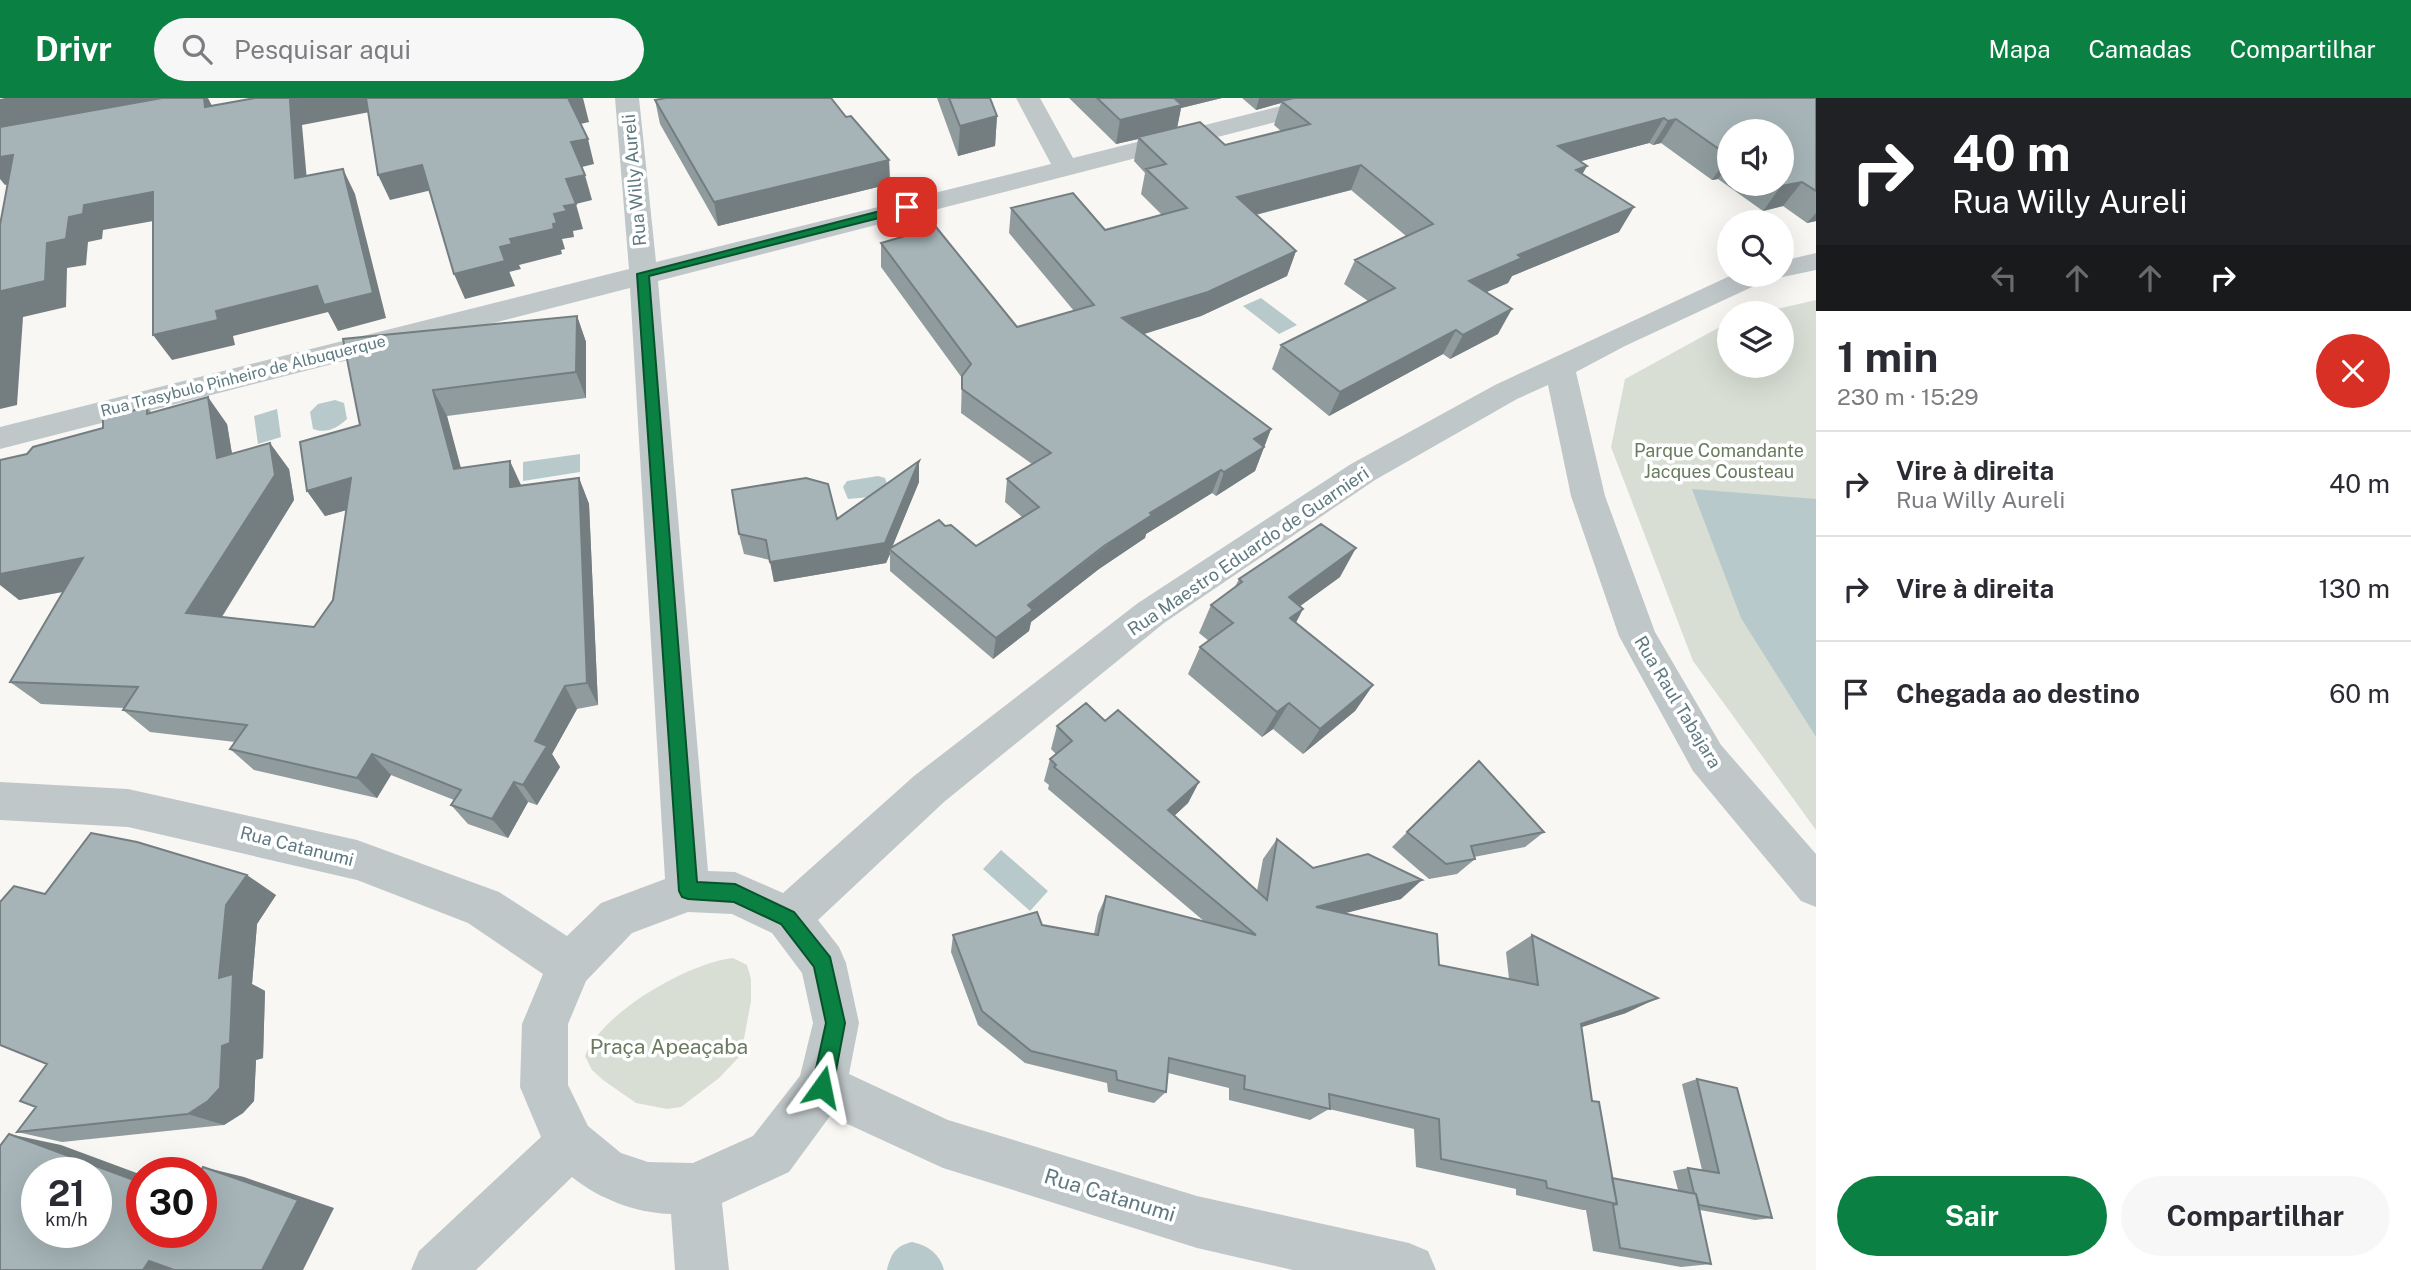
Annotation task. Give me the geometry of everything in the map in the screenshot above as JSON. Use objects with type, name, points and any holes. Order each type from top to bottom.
[{"type":"street","name":"Rua Willy Aureli","points":[[627,98],[643,274],[688,891]]},
{"type":"street","points":[[1028,98],[1065,167]]},
{"type":"street","name":"Rua Trasybulo Pinheiro de Albuquerque","points":[[0,438],[1342,98]]},
{"type":"street","points":[[1794,267],[1816,261]]},
{"type":"street","name":"Rua Maestro Eduardo de Guarnieri","points":[[788,918],[929,789],[1151,613],[1363,472],[1506,393],[1729,287]]},
{"type":"street","name":"Rua Raul Tabajara","points":[[1560,368],[1588,496],[1638,636],[1707,758],[1816,886]]},
{"type":"street","name":"Rua Catanumi","points":[[0,801],[128,808],[357,860],[483,907],[570,965]]},
{"type":"street","points":[[688,891],[735,893],[788,918],[823,963],[836,1023],[822,1087],[771,1154],[695,1189],[648,1188],[605,1172],[570,1144],[544,1087],[545,1024],[570,965],[617,918],[688,891]]},
{"type":"street","name":"Rua Catanumi","points":[[822,1087],[957,1148],[1197,1222],[1409,1270]]},
{"type":"street","points":[[438,1270],[570,1144]]},
{"type":"street","points":[[695,1189],[702,1270]]},
{"type":"green space","name":"Parque Comandante Jacques Cousteau","points":[[1816,300],[1816,830],[1693,661],[1611,447],[1625,379],[1717,329],[1717,378],[1794,378],[1794,305]]},
{"type":"green space","name":"Praça Apeaçaba","points":[[733,958],[747,965],[751,979],[751,1001],[741,1055],[719,1078],[681,1107],[667,1109],[636,1103],[592,1070],[585,1056],[594,1040],[627,1007],[693,969]]},
{"type":"shaded area","points":[[1261,298],[1297,325],[1279,334],[1243,306]]},
{"type":"shaded area","points":[[335,400],[344,403],[347,419],[332,429],[313,429],[310,412],[318,404]]},
{"type":"shaded area","points":[[277,409],[281,437],[258,444],[254,416]]},
{"type":"shaded area","points":[[580,454],[580,472],[523,481],[523,462]]},
{"type":"shaded area","points":[[878,476],[885,478],[890,492],[883,496],[848,499],[843,487],[847,481]]},
{"type":"shaded area","points":[[1692,489],[1816,499],[1816,737],[1741,618]]},
{"type":"shaded area","points":[[1001,850],[1048,891],[1030,911],[983,869]]},
{"type":"shaded area","points":[[912,1242],[932,1251],[940,1259],[944,1270],[887,1270],[895,1252],[901,1246]]},
{"type":"building","points":[[162,98],[204,98],[205,107],[255,98],[302,98],[290,100],[295,178],[343,169],[373,293],[324,305],[317,286],[216,311],[218,320],[153,335],[153,192],[84,205],[83,214],[69,217],[66,239],[47,243],[45,281],[1,291],[0,305],[0,225],[13,155],[0,157],[0,127]]},
{"type":"building","points":[[366,98],[579,98],[569,100],[588,139],[571,142],[585,175],[566,179],[576,204],[564,206],[567,211],[554,214],[557,223],[553,224],[554,229],[510,239],[512,244],[500,247],[505,261],[454,274],[422,165],[378,175]]},
{"type":"building","points":[[831,98],[846,117],[851,116],[889,160],[714,202],[655,100]]},
{"type":"building","points":[[949,98],[990,98],[997,116],[960,126]]},
{"type":"building","points":[[1097,98],[1174,98],[1182,105],[1120,120]]},
{"type":"building","points":[[1294,98],[1816,98],[1816,191],[1802,182],[1794,184],[1794,119],[1717,119],[1717,148],[1676,119],[1668,121],[1664,118],[1558,146],[1587,166],[1576,170],[1634,207],[1518,255],[1522,258],[1469,281],[1512,309],[1463,335],[1456,330],[1340,392],[1281,345],[1395,288],[1355,260],[1433,224],[1361,165],[1237,197],[1296,251],[1208,292],[1122,318],[1271,429],[1254,439],[1264,447],[1150,513],[1152,515],[1104,546],[1028,605],[1033,610],[996,638],[889,549],[939,520],[945,526],[951,525],[976,546],[1039,507],[1007,479],[1051,453],[962,389],[962,376],[971,364],[881,243],[936,227],[1017,327],[1094,305],[1011,208],[1073,193],[1105,230],[1187,208],[1146,169],[1166,164],[1138,137],[1200,122],[1225,145],[1310,124],[1281,101]]},
{"type":"building","points":[[577,316],[576,372],[433,390],[454,469],[510,461],[510,487],[579,478],[587,683],[565,686],[535,741],[547,746],[523,785],[514,782],[492,819],[451,805],[461,790],[372,754],[357,778],[230,749],[247,725],[123,710],[138,687],[10,682],[83,558],[0,574],[0,460],[27,454],[33,447],[103,428],[103,418],[147,407],[147,414],[208,397],[217,458],[270,443],[275,475],[186,613],[314,627],[333,600],[351,478],[307,491],[300,442],[360,425],[343,339]]},
{"type":"building","points":[[919,461],[885,543],[770,562],[766,540],[739,534],[732,490],[806,478],[828,484],[837,519]]},
{"type":"building","points":[[1321,524],[1356,548],[1289,597],[1303,609],[1290,618],[1373,685],[1320,729],[1289,703],[1277,712],[1200,647],[1233,623],[1211,605],[1242,582],[1239,579]]},
{"type":"building","points":[[1086,703],[1105,721],[1118,710],[1199,782],[1168,810],[1267,900],[1277,839],[1313,868],[1368,854],[1422,880],[1316,907],[1437,934],[1439,965],[1538,985],[1532,935],[1658,998],[1581,1024],[1592,1101],[1599,1102],[1617,1204],[1547,1188],[1546,1181],[1441,1159],[1439,1119],[1329,1094],[1330,1109],[1244,1089],[1245,1076],[1169,1058],[1166,1092],[1117,1080],[1116,1071],[1031,1051],[982,1011],[953,935],[1037,912],[1042,925],[1098,935],[1106,896],[1256,935],[1054,767],[1056,765],[1050,759],[1072,741],[1057,726]]},
{"type":"building","points":[[1479,761],[1544,832],[1471,846],[1475,859],[1446,864],[1407,832]]},
{"type":"building","points":[[91,833],[137,842],[247,875],[226,905],[219,978],[233,974],[230,1043],[222,1046],[220,1088],[208,1101],[188,1114],[17,1132],[36,1107],[20,1101],[47,1064],[0,1045],[0,902],[14,886],[45,894]]},
{"type":"building","points":[[1697,1079],[1737,1088],[1772,1218],[1699,1205],[1688,1168],[1719,1173]]},
{"type":"building","points":[[9,1134],[71,1157],[21,1157],[21,1248],[112,1248],[112,1172],[126,1177],[126,1248],[217,1248],[217,1172],[298,1200],[262,1270],[174,1270],[149,1261],[143,1270],[0,1270],[0,1146]]},
{"type":"building","points":[[1612,1178],[1696,1194],[1711,1264],[1620,1248]]},
{"type":"route","points":[[822,1087],[836,1023],[823,963],[788,918],[735,893],[688,891],[643,274],[907,207]]}]
